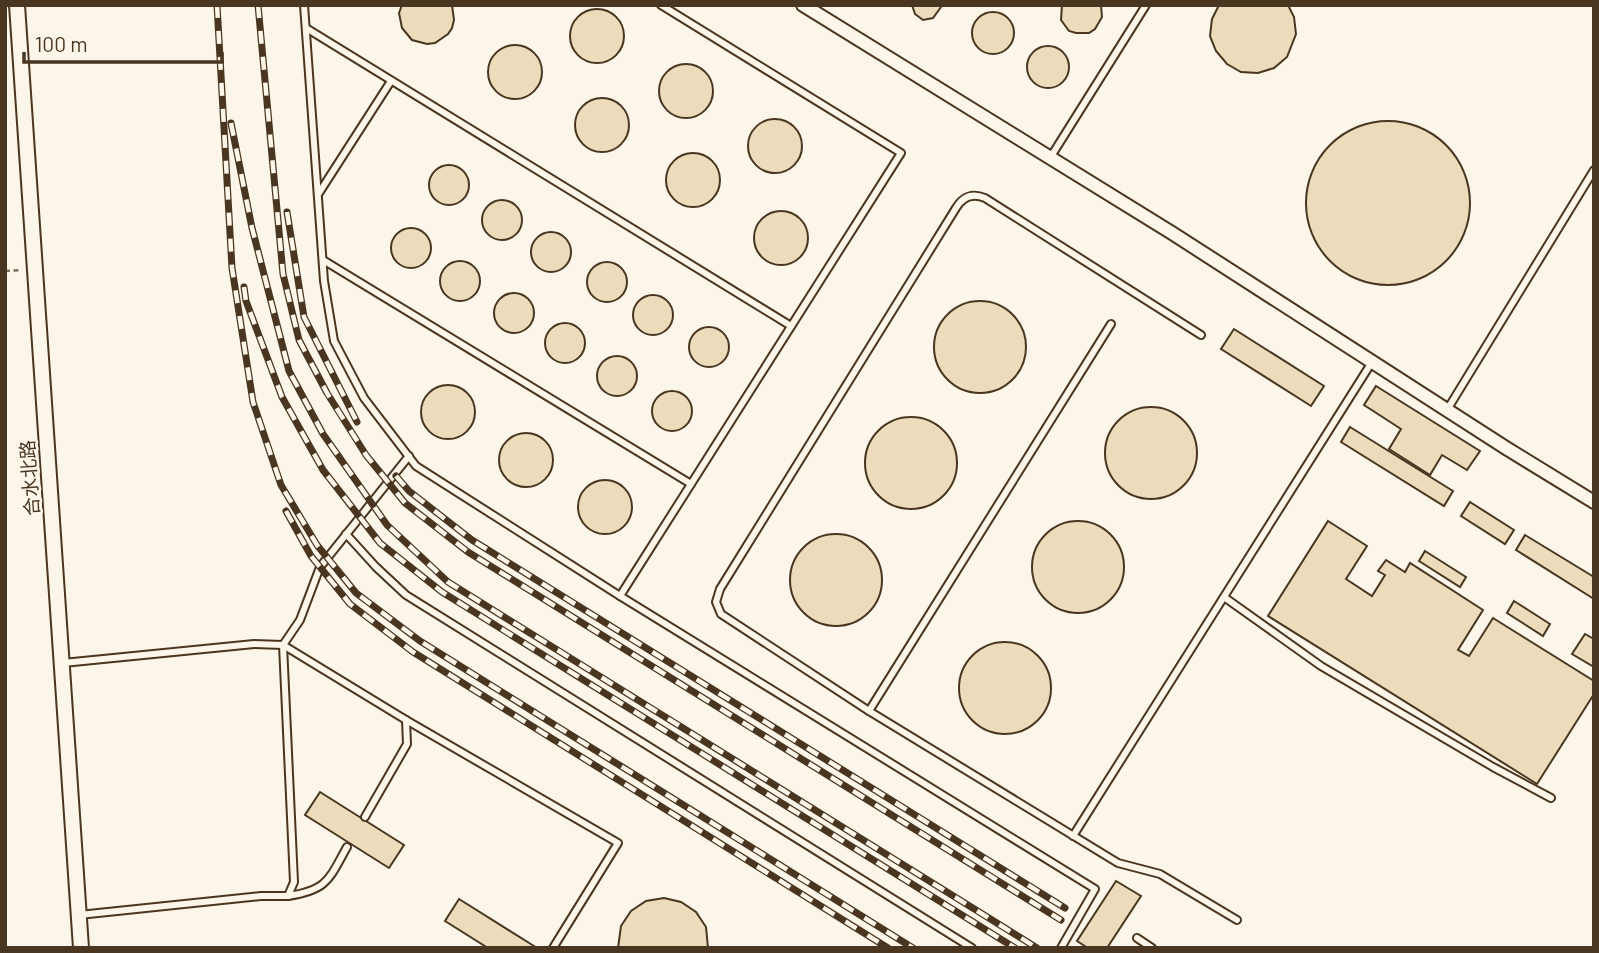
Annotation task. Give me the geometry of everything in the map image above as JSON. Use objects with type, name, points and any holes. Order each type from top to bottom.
[{"type":"street","name":"合水北路","points":[[17,5],[81,948]]},
{"type":"street","points":[[803,5],[1594,502]]},
{"type":"lane","points":[[304,5],[323,260],[334,341],[364,398],[416,466],[620,596],[1095,889],[1061,948]]},
{"type":"lane","points":[[620,596],[901,153],[661,5]]},
{"type":"lane","points":[[1050,158],[1146,5]]},
{"type":"lane","points":[[306,28],[791,326]]},
{"type":"lane","points":[[318,195],[391,80]]},
{"type":"lane","points":[[1447,410],[1594,170]]},
{"type":"lane","points":[[1201,335],[985,198],[972,195],[960,202],[717,595],[718,608],[725,619],[869,710],[1118,863],[1160,874],[1237,920]]},
{"type":"lane","points":[[323,260],[691,484]]},
{"type":"lane","points":[[869,710],[1111,324]]},
{"type":"lane","points":[[1073,836],[1372,362]]},
{"type":"lane","points":[[288,896],[294,882],[284,645],[300,620],[320,567],[409,456]]},
{"type":"lane","points":[[346,534],[406,595],[972,948]]},
{"type":"lane","points":[[1224,597],[1321,666],[1551,798]]},
{"type":"lane","points":[[61,663],[254,643],[284,645],[406,720],[618,843],[553,948]]},
{"type":"lane","points":[[365,817],[407,744],[406,720]]},
{"type":"lane","points":[[78,915],[309,893],[327,882],[347,846]]},
{"type":"lane","points":[[1137,938],[1152,948]]},
{"type":"path","points":[[5,271],[34,269]]},
{"type":"building","points":[[402,5],[452,5],[452,28],[435,43],[412,40],[402,28],[399,13]]},
{"type":"building","points":[[912,5],[941,7],[933,18],[923,20],[915,14]]},
{"type":"building","points":[[1062,5],[1101,5],[1102,17],[1095,29],[1089,33],[1069,31],[1061,20]]},
{"type":"building","points":[[1219,5],[1288,5],[1294,17],[1296,34],[1287,57],[1274,68],[1258,73],[1241,72],[1227,64],[1216,51],[1210,36],[1212,19]]},
{"type":"building","points":[[602,9],[612,13],[620,21],[624,36],[620,51],[612,59],[592,63],[582,59],[574,51],[570,31],[574,21],[582,13]]},
{"type":"building","points":[[993,12],[1008,18],[1014,33],[1008,48],[993,54],[978,48],[972,33],[978,18]]},
{"type":"building","points":[[520,45],[530,49],[538,57],[542,72],[538,87],[530,95],[510,99],[500,95],[492,87],[488,67],[492,57],[500,49]]},
{"type":"building","points":[[1048,46],[1063,52],[1069,67],[1063,82],[1048,88],[1033,82],[1027,67],[1033,52]]},
{"type":"building","points":[[691,64],[701,68],[709,76],[713,91],[709,106],[701,114],[681,118],[671,114],[663,106],[659,86],[663,76],[671,68]]},
{"type":"building","points":[[607,98],[617,102],[625,110],[629,125],[625,140],[617,148],[597,152],[587,148],[579,140],[575,120],[579,110],[587,102]]},
{"type":"building","points":[[780,119],[790,123],[798,131],[802,146],[798,161],[790,169],[770,173],[760,169],[752,161],[748,141],[752,131],[760,123]]},
{"type":"building","points":[[1388,121],[1419,127],[1446,145],[1464,172],[1470,203],[1464,234],[1446,261],[1419,279],[1388,285],[1357,279],[1330,261],[1312,234],[1306,203],[1312,172],[1330,145],[1357,127]]},
{"type":"building","points":[[698,153],[708,157],[716,165],[720,180],[716,195],[708,203],[688,207],[678,203],[670,195],[666,175],[670,165],[678,157]]},
{"type":"building","points":[[449,165],[463,171],[469,185],[463,199],[449,205],[435,199],[429,185],[435,171]]},
{"type":"building","points":[[502,200],[516,206],[522,220],[516,234],[502,240],[488,234],[482,220],[488,206]]},
{"type":"building","points":[[786,211],[796,215],[804,223],[808,238],[804,253],[796,261],[776,265],[766,261],[758,253],[754,233],[758,223],[766,215]]},
{"type":"building","points":[[411,228],[425,234],[431,248],[425,262],[411,268],[397,262],[391,248],[397,234]]},
{"type":"building","points":[[551,232],[565,238],[571,252],[565,266],[551,272],[537,266],[531,252],[537,238]]},
{"type":"building","points":[[460,261],[474,267],[480,281],[474,295],[460,301],[446,295],[440,281],[446,267]]},
{"type":"building","points":[[607,262],[621,268],[627,282],[621,296],[607,302],[593,296],[587,282],[593,268]]},
{"type":"building","points":[[514,293],[528,299],[534,313],[528,327],[514,333],[500,327],[494,313],[500,299]]},
{"type":"building","points":[[653,295],[667,301],[673,315],[667,329],[653,335],[639,329],[633,315],[639,301]]},
{"type":"building","points":[[980,301],[997,305],[1012,315],[1022,330],[1026,347],[1022,364],[1012,379],[997,389],[980,393],[963,389],[948,379],[938,364],[934,347],[938,330],[948,315],[963,305]]},
{"type":"building","points":[[565,323],[579,329],[585,343],[579,357],[565,363],[551,357],[545,343],[551,329]]},
{"type":"building","points":[[709,327],[723,333],[729,347],[723,361],[709,367],[695,361],[689,347],[695,333]]},
{"type":"building","points":[[1234,329],[1324,386],[1311,406],[1221,349]]},
{"type":"building","points":[[617,356],[631,362],[637,376],[631,390],[617,396],[603,390],[597,376],[603,362]]},
{"type":"building","points":[[448,385],[467,393],[475,412],[467,431],[448,439],[429,431],[421,412],[429,393]]},
{"type":"building","points":[[1376,386],[1480,451],[1467,470],[1442,455],[1430,475],[1389,449],[1401,429],[1364,405]]},
{"type":"building","points":[[672,391],[686,397],[692,411],[686,425],[672,431],[658,425],[652,411],[658,397]]},
{"type":"building","points":[[1151,407],[1168,411],[1183,421],[1193,436],[1197,453],[1193,470],[1183,485],[1168,495],[1151,499],[1134,495],[1119,485],[1109,470],[1105,453],[1109,436],[1119,421],[1134,411]]},
{"type":"building","points":[[911,417],[928,421],[943,431],[953,446],[957,463],[953,480],[943,495],[928,505],[911,509],[894,505],[879,495],[869,480],[865,463],[869,446],[879,431],[894,421]]},
{"type":"building","points":[[1350,427],[1453,491],[1444,506],[1341,442]]},
{"type":"building","points":[[531,433],[541,437],[549,445],[553,460],[549,475],[541,483],[521,487],[511,483],[503,475],[499,455],[503,445],[511,437]]},
{"type":"building","points":[[610,480],[620,484],[628,492],[632,507],[628,522],[620,530],[600,534],[590,530],[582,522],[578,502],[582,492],[590,484]]},
{"type":"building","points":[[1470,502],[1514,530],[1505,544],[1461,516]]},
{"type":"building","points":[[1078,521],[1095,525],[1110,535],[1120,550],[1124,567],[1120,584],[1110,599],[1095,609],[1078,613],[1061,609],[1046,599],[1036,584],[1032,567],[1036,550],[1046,535],[1061,525]]},
{"type":"building","points":[[1328,521],[1367,546],[1346,579],[1372,596],[1385,575],[1378,571],[1386,560],[1405,572],[1410,563],[1483,610],[1458,650],[1469,656],[1493,618],[1594,681],[1594,694],[1537,784],[1268,616]]},
{"type":"building","points":[[836,534],[853,538],[868,548],[878,563],[882,580],[878,597],[868,612],[853,622],[836,626],[819,622],[804,612],[794,597],[790,580],[794,563],[804,548],[819,538]]},
{"type":"building","points":[[1525,535],[1594,577],[1594,599],[1516,550]]},
{"type":"building","points":[[1425,551],[1466,577],[1460,587],[1419,561]]},
{"type":"building","points":[[1514,601],[1550,624],[1543,636],[1507,613]]},
{"type":"building","points":[[1585,634],[1594,639],[1594,667],[1572,654]]},
{"type":"building","points":[[1005,642],[1022,646],[1037,656],[1047,671],[1051,688],[1047,705],[1037,720],[1022,730],[1005,734],[988,730],[973,720],[963,705],[959,688],[963,671],[973,656],[988,646]]},
{"type":"building","points":[[320,792],[404,845],[389,868],[305,815]]},
{"type":"building","points":[[1116,881],[1141,896],[1107,948],[1088,948],[1077,941]]},
{"type":"building","points":[[664,898],[681,902],[696,912],[706,927],[708,948],[618,948],[621,926],[631,911],[646,901]]},
{"type":"building","points":[[459,899],[534,946],[533,948],[488,948],[445,921]]},
{"type":"railway","points":[[217,5],[232,268],[253,402],[281,485],[317,545],[356,593],[420,641],[913,948]]},
{"type":"railway","points":[[258,5],[283,274],[299,340],[327,393],[366,455],[405,503],[468,552],[1061,920]]},
{"type":"railway","points":[[231,123],[252,228],[289,371],[323,434],[387,525],[448,582],[1037,948]]},
{"type":"railway","points":[[287,212],[304,317],[357,422]]},
{"type":"railway","points":[[244,287],[246,301],[282,397],[323,470],[380,543],[442,592],[1015,948]]},
{"type":"railway","points":[[396,476],[409,491],[472,540],[1065,908]]},
{"type":"railway","points":[[286,511],[311,556],[350,604],[413,652],[888,948]]}]
